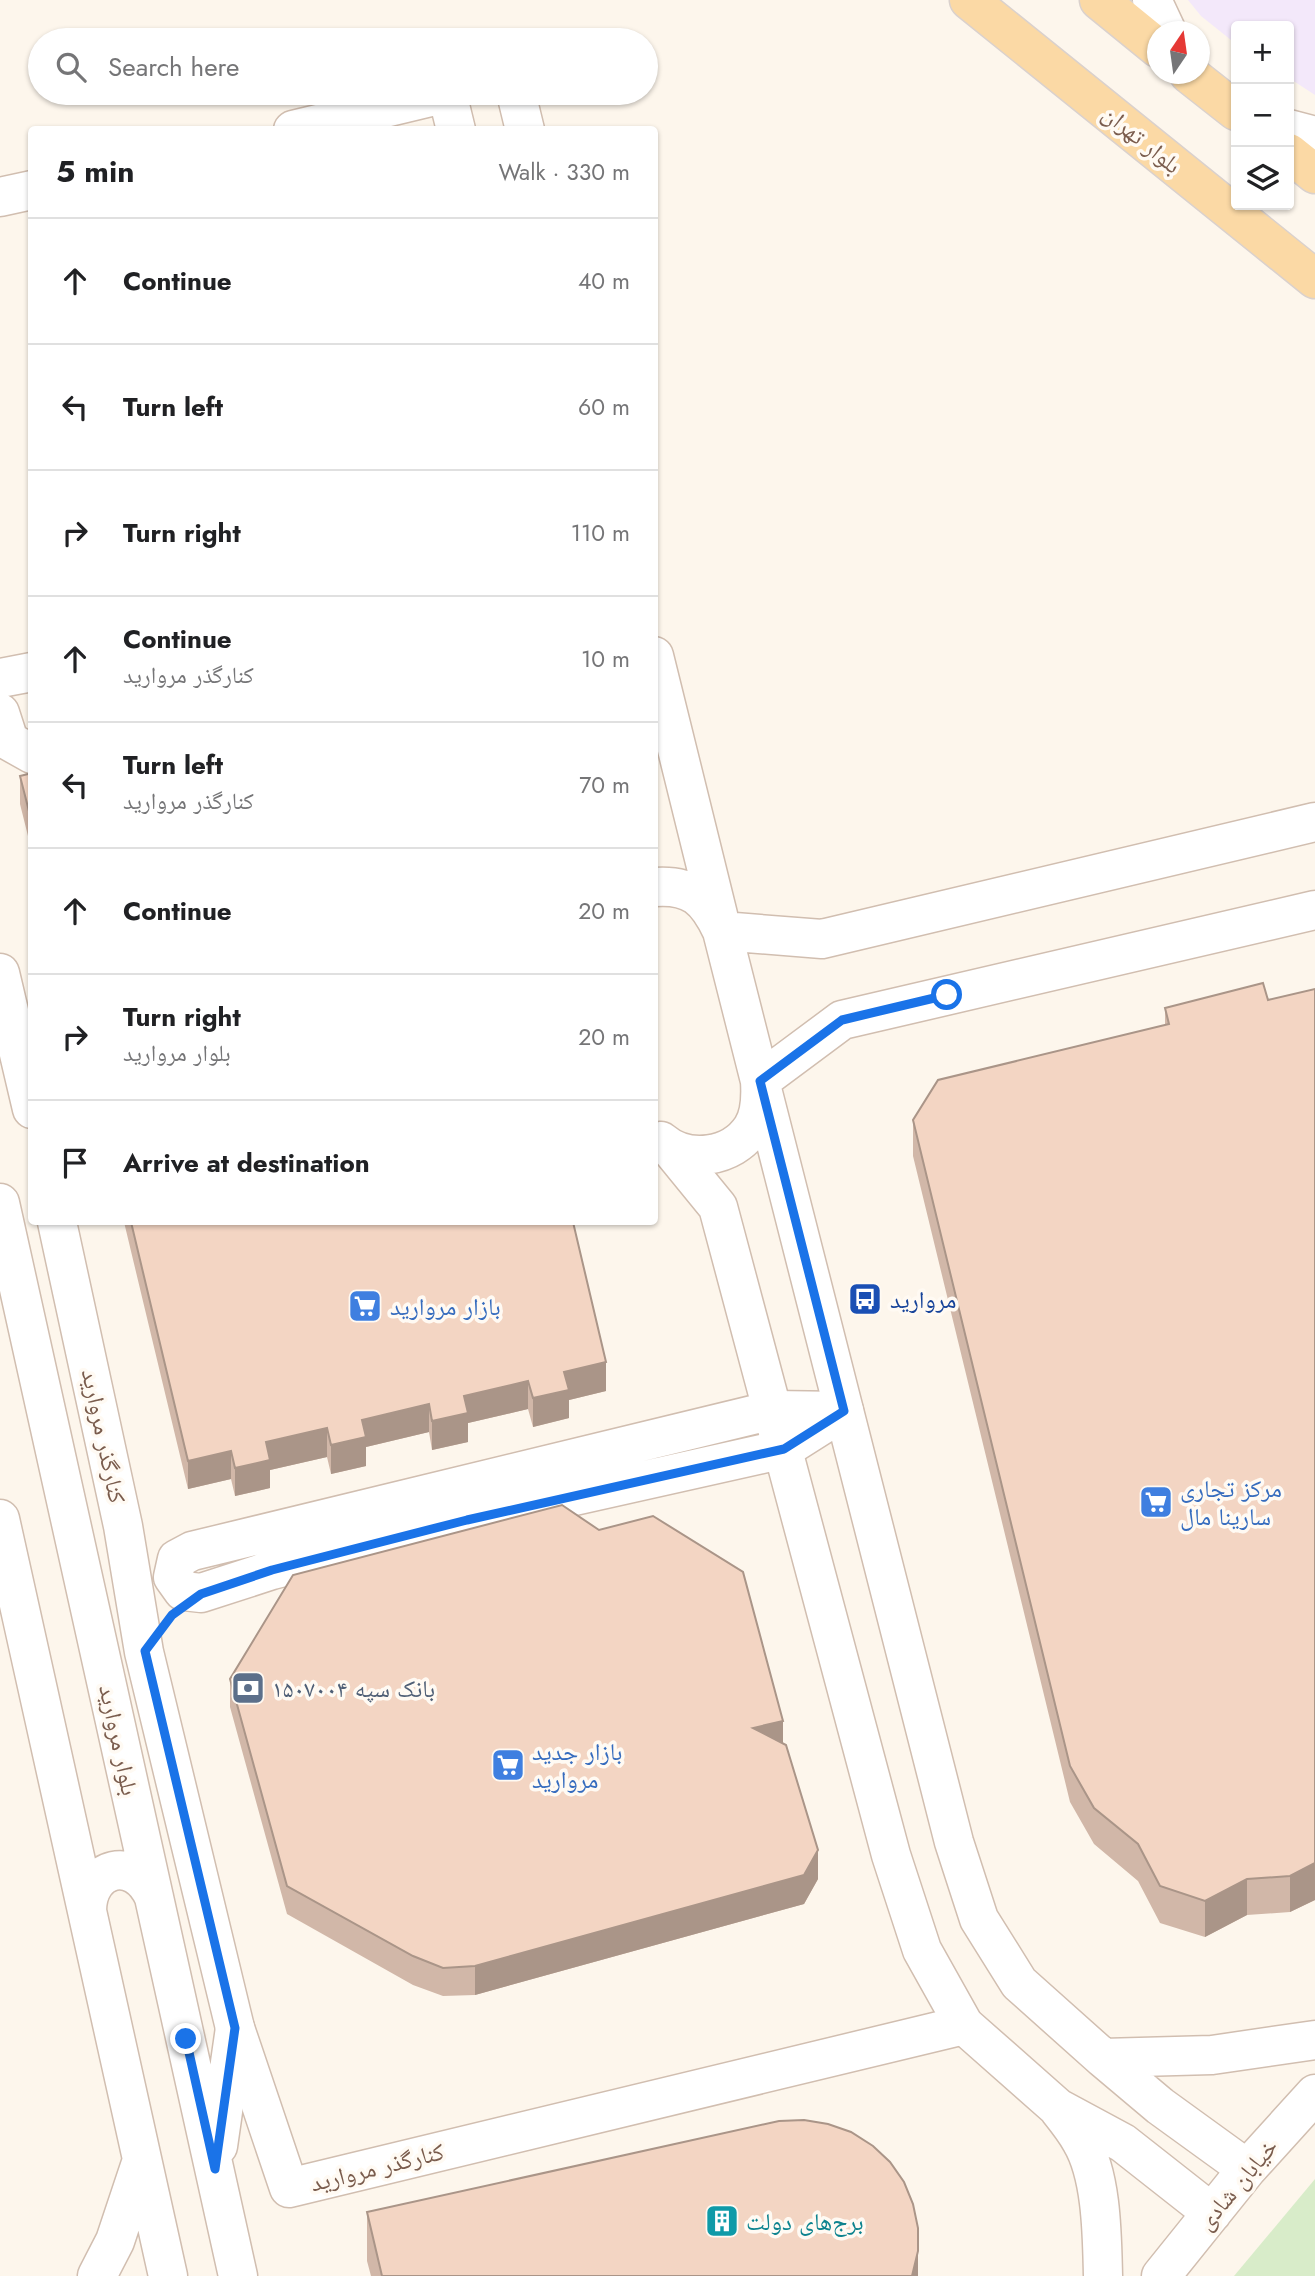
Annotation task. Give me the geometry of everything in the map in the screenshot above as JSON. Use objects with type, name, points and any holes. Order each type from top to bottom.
[{"type":"main road","name":"بلوار تهران","points":[[969,0],[1315,279]]},
{"type":"main road","points":[[1099,0],[1147,40]]},
{"type":"main road","points":[[1202,84],[1231,107]]},
{"type":"main road","points":[[1294,157],[1315,174]]},
{"type":"street","points":[[1152,0],[1162,21]]},
{"type":"street","points":[[328,126],[354,123],[410,105]]},
{"type":"street","points":[[450,105],[455,126]]},
{"type":"street","points":[[519,105],[524,126]]},
{"type":"street","points":[[1294,130],[1315,136]]},
{"type":"street","points":[[0,197],[28,191]]},
{"type":"street","points":[[0,678],[28,672]]},
{"type":"street","points":[[658,672],[954,1842],[979,1919],[1019,1983],[1160,2106],[1247,2169]]},
{"type":"street","points":[[0,713],[9,741],[28,752]]},
{"type":"street","points":[[722,931],[822,939],[1315,822]]},
{"type":"street","points":[[658,887],[672,886],[694,893],[712,910],[722,931]]},
{"type":"street","points":[[760,1081],[842,1020],[1315,910]]},
{"type":"street","points":[[0,973],[28,1092]]},
{"type":"street","points":[[662,1141],[691,1156],[715,1154],[737,1144],[752,1127],[761,1105],[760,1081]]},
{"type":"street","points":[[662,1141],[718,1207],[891,1855],[922,1950],[964,2025],[1058,2108],[1083,2143],[1096,2184],[1103,2276]]},
{"type":"street","name":"بلوار مروارید","points":[[0,1203],[238,2276]]},
{"type":"street","name":"کنارگذر مروارید","points":[[58,1225],[123,1526],[145,1651],[235,2028],[289,2188],[964,2025]]},
{"type":"street","points":[[201,1594],[183,1591],[173,1577],[177,1559],[192,1551],[773,1410],[844,1411]]},
{"type":"street","points":[[145,1651],[172,1615],[201,1594],[272,1570],[467,1520],[784,1449],[844,1411]]},
{"type":"street","points":[[0,1519],[168,2276]]},
{"type":"street","points":[[123,1526],[156,1543],[192,1551]]},
{"type":"street","points":[[87,1911],[87,1899],[92,1886],[101,1876],[113,1871],[126,1870],[139,1875],[149,1885],[154,1897]]},
{"type":"street","points":[[215,2169],[235,2028]]},
{"type":"street","points":[[1103,2059],[1212,2055],[1315,2040]]},
{"type":"street","name":"خیابان شادی","points":[[1161,2276],[1247,2169],[1315,2094]]},
{"type":"street","points":[[1123,2143],[1135,2142],[1154,2129],[1160,2106]]},
{"type":"street","points":[[1058,2108],[1123,2143],[1212,2213]]},
{"type":"street","points":[[97,2276],[115,2241],[142,2160]]},
{"type":"shaded area","points":[[1188,0],[1315,0],[1315,95],[1294,81],[1294,21],[1231,21],[1231,40],[1201,16]]},
{"type":"green space","points":[[1315,2179],[1315,2276],[1234,2276]]},
{"type":"building","points":[[28,774],[28,807],[20,776]]},
{"type":"building","name":"مرکز تجاری سارینا مال","points":[[1263,983],[1268,1000],[1315,989],[1315,1863],[1290,1876],[1247,1879],[1205,1901],[1160,1886],[1138,1844],[1094,1808],[1070,1766],[913,1120],[938,1080],[1169,1024],[1165,1008]]},
{"type":"building","name":"بازار مروارید","points":[[132,1225],[574,1225],[606,1362],[564,1372],[569,1390],[533,1398],[528,1381],[464,1396],[468,1413],[432,1421],[429,1404],[362,1420],[366,1437],[331,1445],[327,1428],[266,1442],[270,1460],[235,1468],[231,1451],[188,1461]]},
{"type":"building","name":"بازار جدید مروارید","points":[[562,1505],[599,1530],[653,1516],[743,1572],[783,1721],[753,1728],[786,1745],[818,1850],[804,1875],[475,1966],[443,1968],[413,1956],[287,1886],[230,1679],[293,1575]]},
{"type":"building","points":[[804,2120],[851,2132],[873,2146],[890,2162],[904,2182],[913,2204],[918,2228],[918,2251],[912,2276],[382,2276],[367,2212],[779,2121]]},
{"type":"place","name":"مروارید","points":[[865,1299]]},
{"type":"place","name":"بازار مروارید","points":[[365,1306]]},
{"type":"place","name":"مرکز تجاری سارینا مال","points":[[1156,1502]]},
{"type":"place","name":"بانک سپه ۱۵۰۷۰۰۴","points":[[248,1688]]},
{"type":"place","name":"بازار جدید مروارید","points":[[508,1765]]},
{"type":"place","name":"برج‌های دولت","points":[[722,2221]]},
{"type":"route","points":[[186,2039],[215,2169],[235,2028],[145,1651],[172,1615],[201,1594],[272,1570],[365,1545],[784,1449],[844,1411],[760,1081],[842,1020],[947,995]]}]
